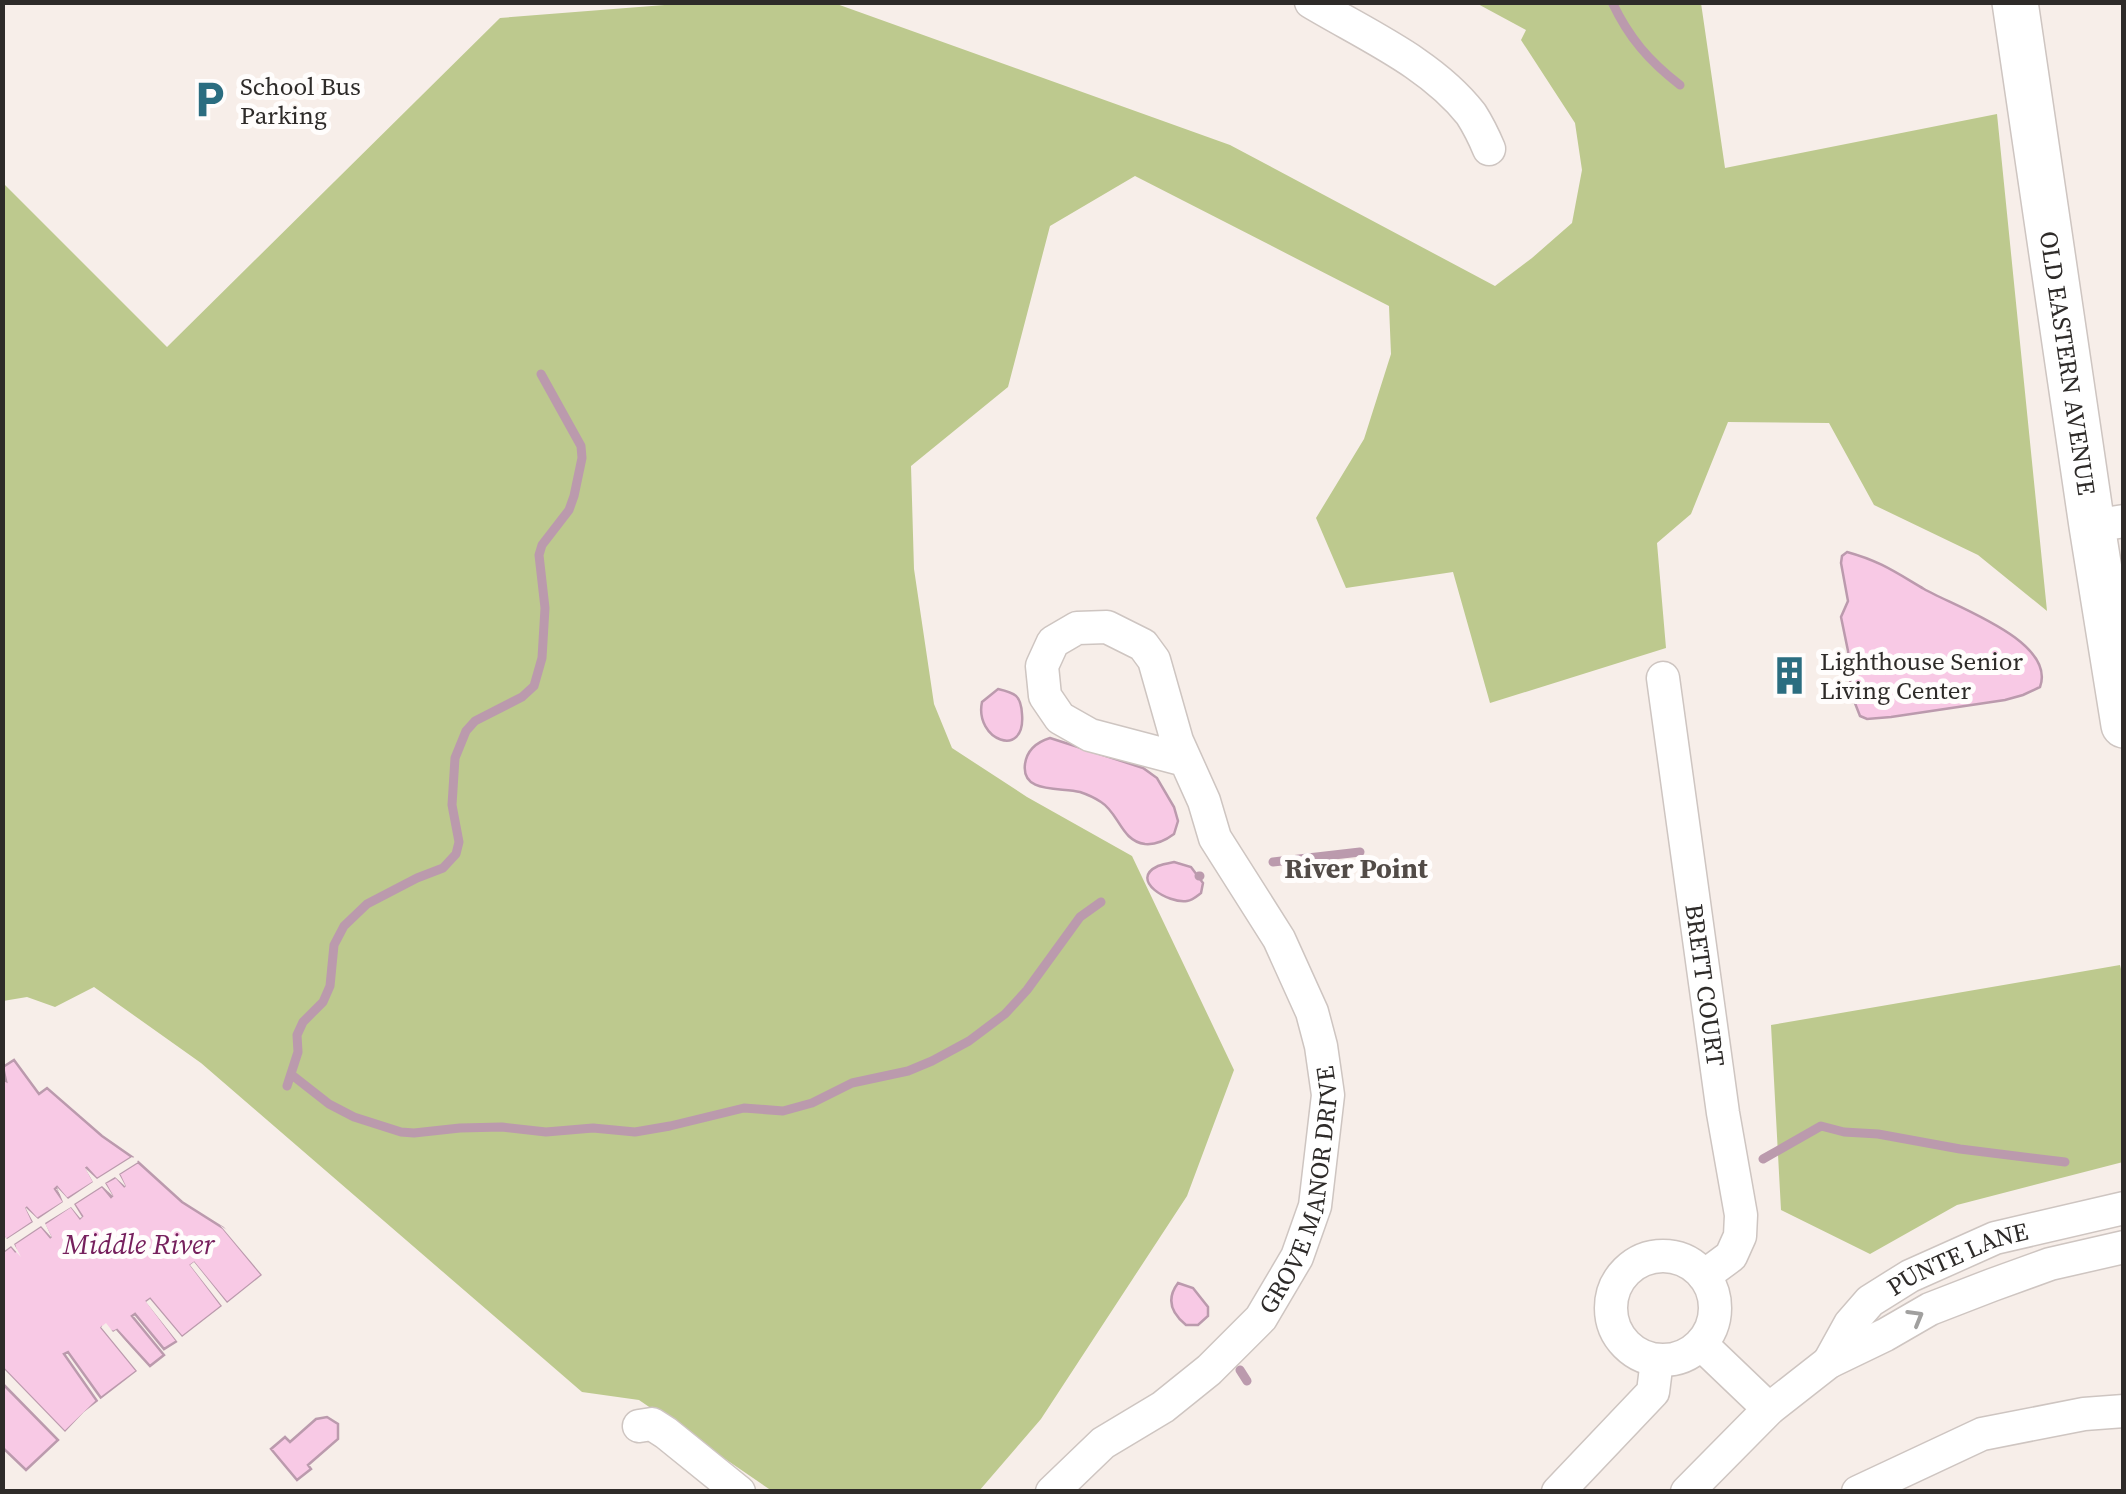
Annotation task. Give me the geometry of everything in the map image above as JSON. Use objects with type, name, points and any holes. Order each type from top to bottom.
[{"type":"street","points":[[1312,2],[1417,65],[1452,93],[1474,118],[1489,149]]},
{"type":"street","name":"OLD EASTERN AVENUE","points":[[2015,2],[2108,523],[2124,725]]},
{"type":"street","name":"GROVE MANOR DRIVE","points":[[1052,1492],[1103,1442],[1164,1407],[1261,1318],[1297,1257],[1315,1206],[1328,1094],[1312,1012],[1279,940],[1215,838],[1204,802],[1186,760],[1177,741],[1154,660],[1143,645],[1106,627],[1076,628],[1053,642],[1042,666],[1045,696],[1060,718],[1090,734],[1186,760]]},
{"type":"street","name":"BRETT COURT","points":[[1663,678],[1723,1114],[1741,1215],[1740,1236],[1731,1256],[1704,1276]]},
{"type":"street","name":"PUNTE LANE","points":[[1829,1362],[1850,1324],[1870,1301],[1910,1276],[1995,1238],[2124,1208]]},
{"type":"street","name":"PUNTE LANE","points":[[1687,1492],[1769,1409],[1829,1362],[1930,1309],[2050,1264],[2124,1247]]},
{"type":"street","points":[[1661,1255],[1681,1258],[1698,1268],[1710,1284],[1716,1302],[1714,1322],[1701,1344],[1673,1360],[1657,1360],[1638,1354],[1623,1342],[1613,1325],[1610,1306],[1615,1286],[1626,1270],[1661,1255]]},
{"type":"street","points":[[1701,1344],[1769,1409]]},
{"type":"street","points":[[1558,1492],[1652,1392],[1657,1360]]},
{"type":"street","points":[[1858,1492],[1982,1434],[2084,1414],[2124,1411]]},
{"type":"street","points":[[639,1426],[652,1424],[666,1433],[739,1492]]},
{"type":"green space","points":[[690,3],[834,3],[1230,145],[1495,286],[1572,223],[1582,170],[1575,123],[1521,40],[1526,30],[1476,3],[1701,3],[1725,168],[1997,114],[2047,611],[1978,555],[1874,505],[1829,423],[1728,422],[1691,514],[1657,543],[1666,648],[1490,703],[1453,572],[1346,588],[1316,518],[1364,439],[1391,354],[1389,306],[1135,176],[1050,226],[1008,387],[911,466],[914,569],[934,704],[952,748],[1027,797],[1132,856],[1234,1070],[1187,1196],[1041,1419],[979,1491],[772,1491],[639,1400],[582,1392],[201,1063],[94,987],[55,1007],[27,997],[3,1001],[2,182],[167,347],[500,18]]},
{"type":"green space","points":[[2120,965],[2124,981],[2123,1162],[1957,1205],[1870,1254],[1781,1210],[1771,1025]]},
{"type":"water","points":[[1847,552],[1887,568],[2018,640],[2041,670],[2040,687],[2005,700],[1891,717],[1860,716],[1851,693],[1841,617],[1848,601],[1841,563]]},
{"type":"water","points":[[998,689],[1016,696],[1020,703],[1021,728],[1009,740],[992,735],[982,715],[982,702]]},
{"type":"water","points":[[1050,738],[1143,768],[1157,778],[1174,807],[1178,821],[1174,834],[1153,844],[1137,842],[1099,801],[1080,792],[1035,785],[1025,774],[1025,764],[1037,744]]},
{"type":"water","points":[[1174,862],[1191,867],[1203,883],[1201,893],[1191,900],[1171,899],[1149,884],[1150,872]]},
{"type":"water","name":"Middle River","points":[[14,1060],[39,1094],[47,1088],[132,1157],[97,1179],[86,1167],[94,1182],[67,1199],[57,1187],[64,1202],[37,1219],[26,1207],[33,1222],[6,1240],[2,1234],[2,1079],[6,1081],[3,1067]]},
{"type":"water","name":"Middle River","points":[[138,1162],[182,1202],[223,1228],[262,1275],[227,1303],[194,1263],[191,1265],[222,1306],[182,1337],[150,1299],[147,1301],[177,1341],[164,1349],[135,1314],[132,1316],[164,1355],[150,1366],[117,1330],[101,1327],[137,1371],[101,1398],[68,1352],[64,1354],[97,1401],[65,1432],[3,1368],[3,1252],[11,1246],[16,1252],[14,1244],[41,1226],[51,1238],[44,1224],[71,1206],[80,1218],[74,1204],[102,1186],[111,1197],[105,1183],[116,1177],[125,1187],[119,1174]]},
{"type":"water","points":[[1178,1283],[1193,1288],[1208,1307],[1208,1316],[1198,1325],[1186,1325],[1174,1311],[1171,1300]]},
{"type":"water","points":[[2,1383],[58,1440],[26,1470],[3,1448]]},
{"type":"water","points":[[327,1417],[338,1424],[338,1439],[297,1480],[271,1449],[285,1437],[290,1442],[316,1419]]},
{"type":"pier","points":[[132,1157],[138,1162],[119,1174],[126,1187],[115,1177],[105,1183],[113,1196],[102,1186],[74,1204],[82,1217],[71,1207],[45,1223],[52,1238],[41,1226],[14,1244],[21,1257],[11,1246],[3,1252],[3,1234],[7,1239],[33,1222],[25,1207],[38,1219],[63,1202],[57,1187],[68,1199],[93,1182],[85,1168],[97,1179]]},
{"type":"pier","points":[[220,1225],[238,1238],[267,1277],[180,1345],[146,1302],[150,1299],[182,1337],[222,1306],[190,1265],[194,1262],[227,1303],[262,1275]]},
{"type":"pier","points":[[106,1323],[151,1371],[142,1368],[115,1336],[142,1373],[63,1437],[2,1375],[3,1368],[65,1432],[137,1371],[101,1327]]},
{"type":"waterway","points":[[1612,2],[1641,48],[1680,85]]},
{"type":"waterway","points":[[287,1086],[298,1052],[297,1035],[303,1022],[323,1002],[330,986],[334,945],[344,926],[367,904],[443,868],[456,854],[459,842],[452,805],[455,758],[466,731],[475,721],[522,697],[534,686],[542,658],[545,608],[539,555],[542,545],[569,510],[582,458],[581,446],[541,374]]},
{"type":"waterway","points":[[1273,862],[1360,852]]},
{"type":"waterway","points":[[292,1075],[329,1104],[354,1117],[414,1133],[502,1127],[546,1132],[593,1128],[635,1132],[744,1108],[783,1111],[812,1103],[852,1083],[908,1071],[969,1041],[1005,1014],[1080,917],[1101,902]]},
{"type":"waterway","points":[[1763,1159],[1821,1126],[2065,1162]]},
{"type":"waterway","points":[[1240,1370],[1247,1381]]},
{"type":"place","name":"School Bus Parking","points":[[210,100]]},
{"type":"place","name":"Lighthouse Senior Living Center","points":[[1790,675]]},
{"type":"district","name":"River Point","points":[[1356,868]]}]
